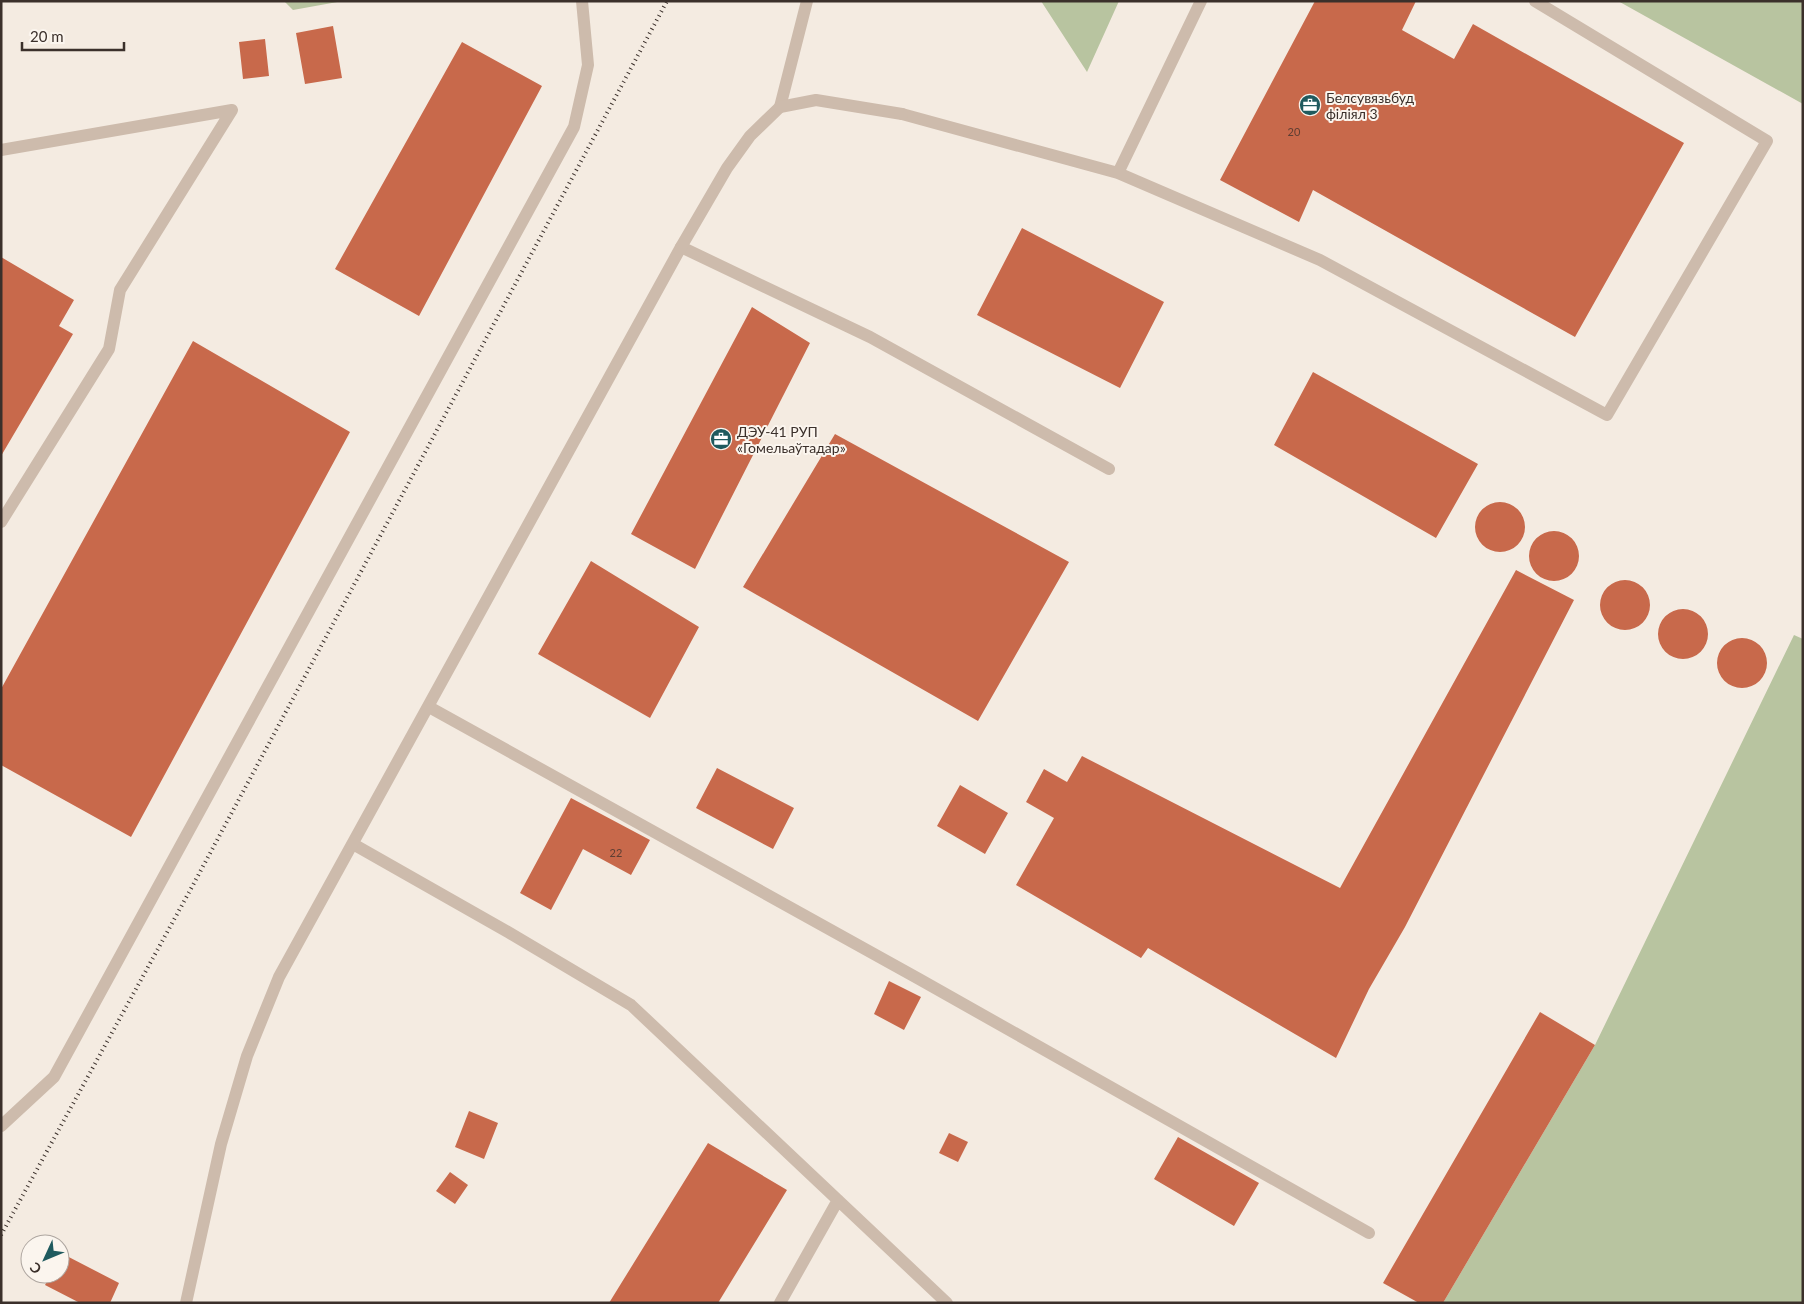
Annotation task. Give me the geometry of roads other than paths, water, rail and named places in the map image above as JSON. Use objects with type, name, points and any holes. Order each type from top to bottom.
[{"type":"street","points":[[1,1126],[54,1077],[574,127],[588,66],[582,1]]},
{"type":"street","points":[[186,1303],[221,1144],[247,1056],[279,976],[681,247],[727,168],[750,136],[780,107],[807,1]]},
{"type":"street","points":[[1118,174],[1201,1]]},
{"type":"street","points":[[780,107],[816,100],[902,114],[1118,174],[1320,260],[1607,414],[1767,141],[1535,1]]},
{"type":"street","points":[[1,150],[232,110],[120,290],[109,349],[1,522]]},
{"type":"street","points":[[681,247],[870,337],[1109,469]]},
{"type":"street","points":[[429,707],[928,984],[1369,1233]]},
{"type":"street","points":[[353,844],[632,1005],[947,1303]]},
{"type":"street","points":[[780,1303],[838,1200]]},
{"type":"railway","points":[[1,1235],[193,885],[667,1]]},
{"type":"place","name":"Белсувязьбуд філіял 3","points":[[1310,105]]},
{"type":"place","name":"ДЭУ-41 РУП «Гомельаўтадар»","points":[[721,439]]}]
